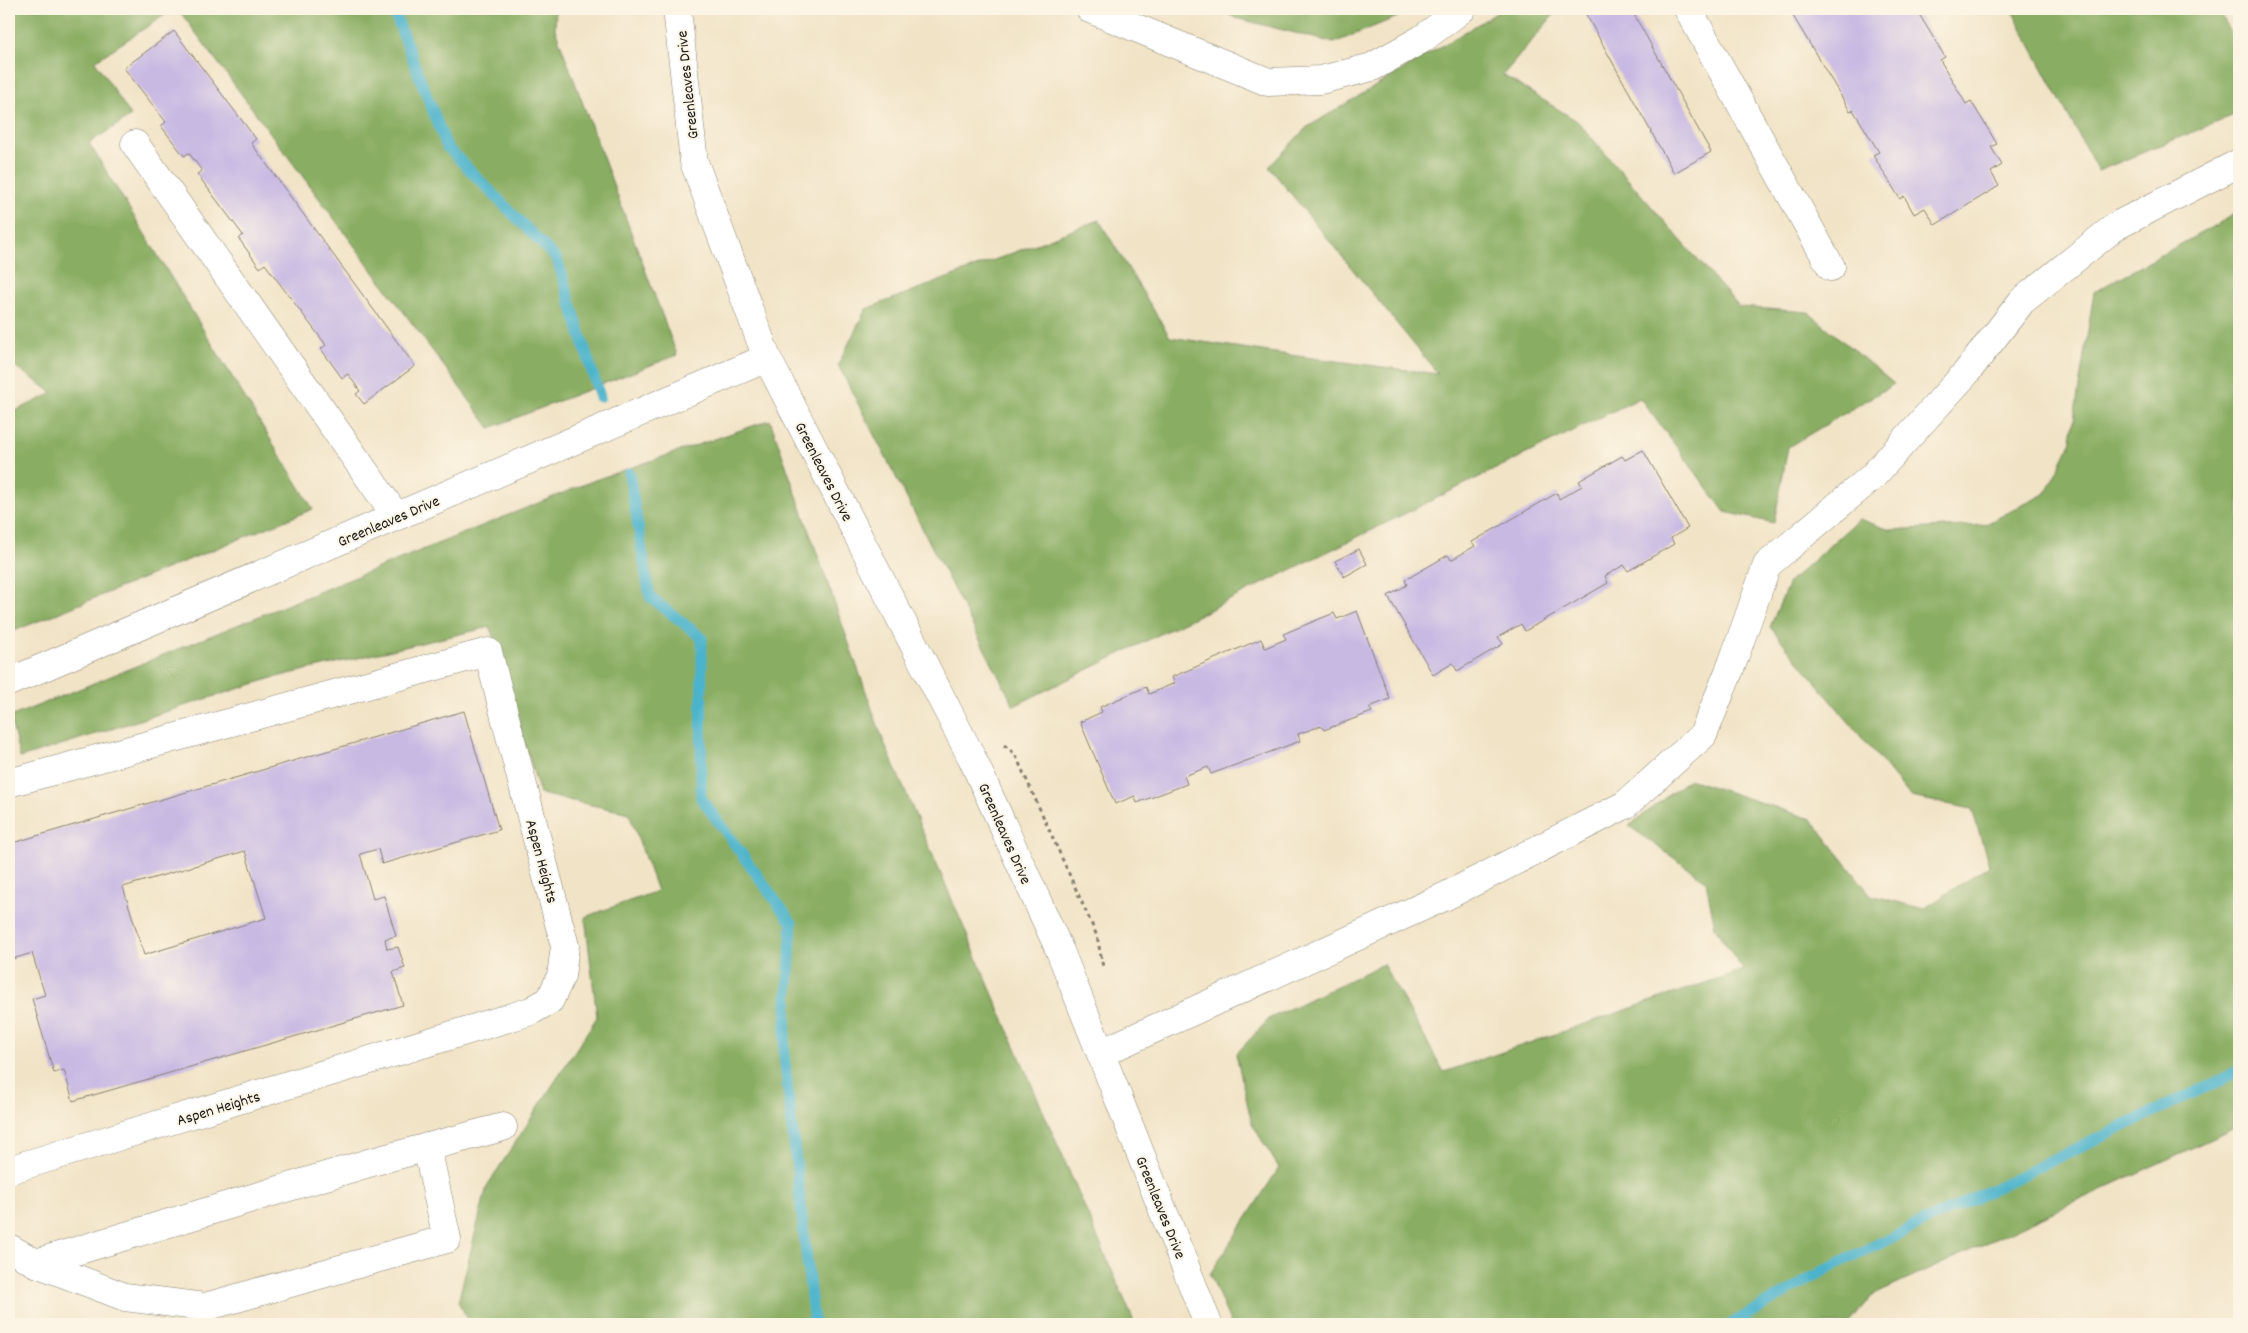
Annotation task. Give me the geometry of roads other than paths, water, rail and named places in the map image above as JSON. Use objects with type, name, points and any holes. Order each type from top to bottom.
[{"type":"street","name":"Greenleaves Drive","points":[[677,9],[694,162],[767,358],[972,758],[1076,992],[1208,1324]]},
{"type":"street","points":[[1090,9],[1268,82],[1321,80],[1372,67],[1422,39],[1462,9]]},
{"type":"street","points":[[1688,9],[1831,267]]},
{"type":"street","points":[[135,144],[396,516]]},
{"type":"street","points":[[1101,1053],[1446,896],[1625,805],[1703,735],[1732,664],[1767,565],[1872,477],[1966,372],[2022,301],[2116,226],[2239,163]]},
{"type":"street","name":"Greenleaves Drive","points":[[9,682],[767,358]]},
{"type":"street","name":"Aspen Heights","points":[[9,783],[488,652],[565,946],[561,976],[550,1000],[532,1011],[9,1170]]},
{"type":"street","points":[[36,1263],[427,1147],[503,1128]]},
{"type":"street","points":[[9,1248],[36,1263],[125,1297],[205,1307],[447,1239],[427,1147]]},
{"type":"waterway","points":[[393,9],[447,147],[557,259],[600,397]]},
{"type":"waterway","points":[[629,473],[650,597],[702,638],[701,798],[792,923],[784,1054],[814,1324]]},
{"type":"waterway","points":[[1731,1324],[1832,1266],[2239,1071]]}]
